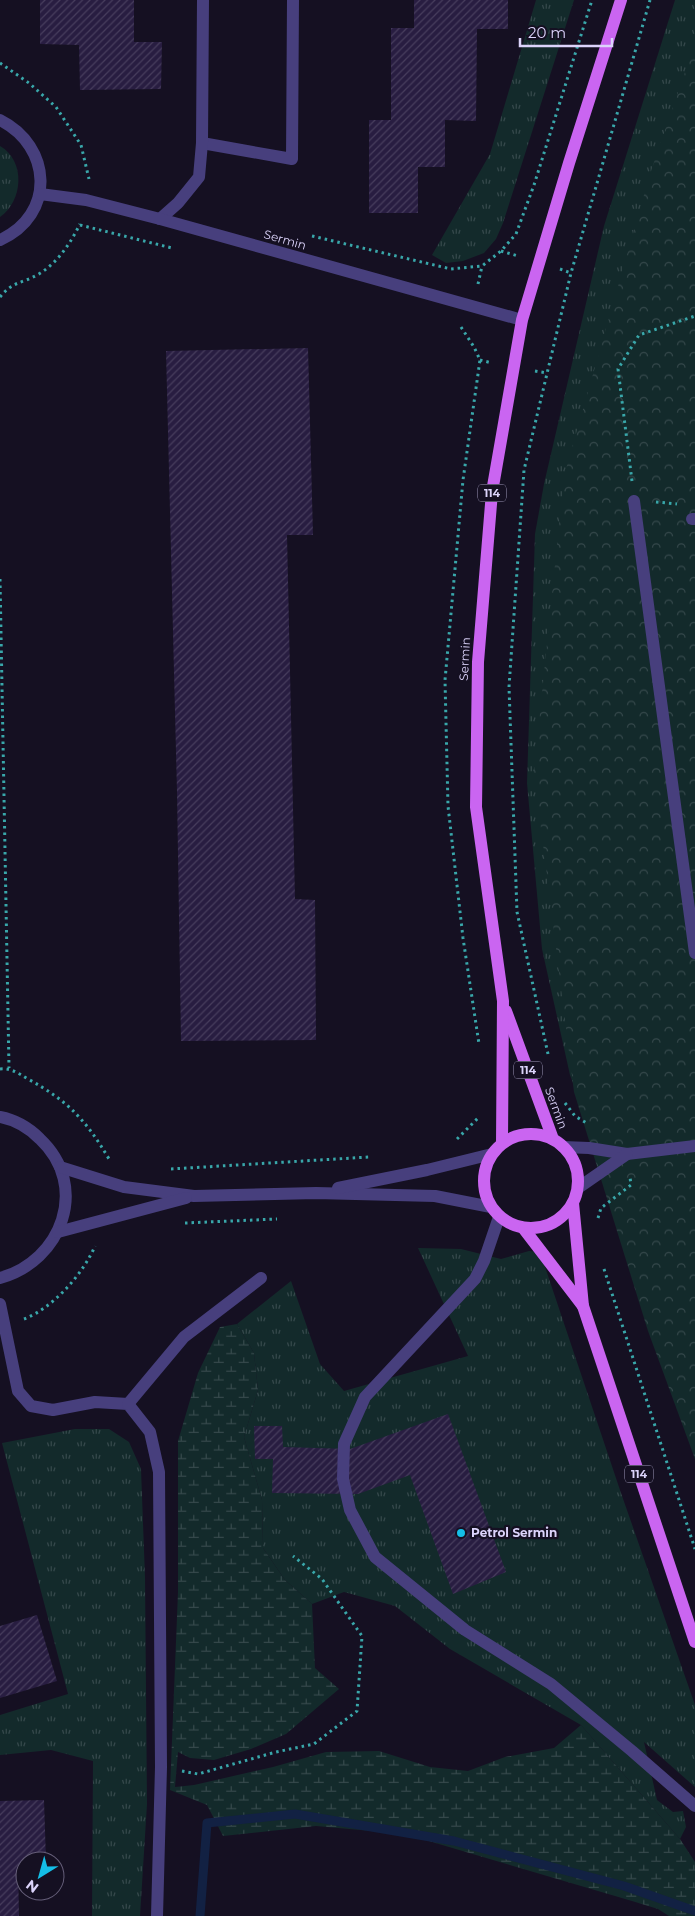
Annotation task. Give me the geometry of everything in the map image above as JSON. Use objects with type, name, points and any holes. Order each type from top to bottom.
[{"type":"main road","name":"Sermin","points":[[502,1143],[503,1001],[476,807],[478,662],[492,492],[522,320],[569,163],[622,0]]},
{"type":"main road","name":"Sermin","points":[[503,1001],[553,1139]]},
{"type":"main road","name":"114","points":[[527,1134],[553,1139],[564,1147],[572,1158],[577,1172],[578,1188],[573,1203],[564,1216],[551,1224],[538,1228],[524,1228],[510,1224],[495,1212],[485,1196],[483,1183],[485,1168],[492,1154],[502,1143],[514,1137],[527,1134]]},
{"type":"main road","name":"114","points":[[573,1203],[584,1306],[695,1642]]},
{"type":"main road","name":"114","points":[[524,1228],[584,1306]]},
{"type":"street","points":[[160,219],[178,203],[199,177],[202,143],[203,0]]},
{"type":"street","points":[[202,143],[292,159],[292,0]]},
{"type":"street","points":[[0,120],[12,126],[27,139],[36,156],[41,175],[40,194],[33,210],[24,224],[0,240]]},
{"type":"street","name":"Sermin","points":[[40,194],[86,200],[160,219],[522,320]]},
{"type":"street","points":[[634,500],[695,953]]},
{"type":"street","points":[[0,1117],[10,1119],[31,1130],[48,1146],[60,1167],[66,1200],[58,1232],[47,1250],[32,1264],[15,1274],[0,1278]]},
{"type":"street","points":[[564,1147],[589,1148],[627,1154],[695,1146]]},
{"type":"street","points":[[316,1192],[427,1170],[492,1154]]},
{"type":"street","points":[[578,1188],[627,1154]]},
{"type":"street","points":[[60,1167],[124,1187],[194,1196],[316,1192],[435,1196],[495,1212],[484,1261],[475,1279],[365,1397],[344,1444],[343,1479],[350,1510],[375,1557],[465,1630],[551,1684],[695,1806]]},
{"type":"street","points":[[58,1232],[194,1196]]},
{"type":"street","points":[[128,1404],[184,1337],[261,1278]]},
{"type":"street","points":[[0,1304],[18,1391],[31,1406],[53,1410],[95,1402],[128,1404],[150,1432],[159,1472],[161,1767],[157,1916]]},
{"type":"path","points":[[310,236],[452,269],[482,266],[501,251],[516,234],[519,226],[592,0]]},
{"type":"path","points":[[549,1059],[517,912],[509,687],[524,470],[571,273],[650,0]]},
{"type":"path","points":[[0,63],[28,83],[56,107],[81,145],[90,183]]},
{"type":"path","points":[[0,297],[8,287],[37,275],[60,257],[80,225],[175,248]]},
{"type":"path","points":[[694,519],[688,505],[634,500],[618,369],[639,335],[695,316]]},
{"type":"path","points":[[454,322],[461,326],[480,360],[463,480],[444,680],[448,806],[463,938],[480,1053]]},
{"type":"path","points":[[0,579],[9,1068]]},
{"type":"path","points":[[0,1069],[9,1068],[42,1087],[72,1108],[95,1136],[110,1161]]},
{"type":"path","points":[[562,1100],[575,1116],[594,1128]]},
{"type":"path","points":[[452,1143],[480,1117],[481,1108]]},
{"type":"path","points":[[164,1169],[377,1156]]},
{"type":"path","points":[[597,1223],[600,1208],[631,1185]]},
{"type":"path","points":[[177,1224],[285,1218]]},
{"type":"path","points":[[4,1326],[35,1315],[65,1292],[92,1253],[95,1245]]},
{"type":"path","points":[[603,1267],[695,1549]]},
{"type":"path","points":[[161,1767],[198,1774],[276,1752],[314,1744],[357,1710],[362,1636],[322,1579],[293,1556]]},
{"type":"green space","points":[[536,0],[574,0],[503,223],[496,239],[484,253],[463,261],[446,263],[432,255],[490,154]]},
{"type":"green space","points":[[675,0],[695,0],[695,306],[579,1099],[570,1075],[542,949],[527,783],[535,534],[544,484],[604,226]]},
{"type":"green space","points":[[695,43],[695,1459],[648,1331],[574,1092],[534,772],[564,476],[650,174]]},
{"type":"green space","points":[[0,146],[14,161],[18,181],[13,201],[8,210],[0,217]]},
{"type":"green space","points":[[418,1248],[461,1249],[501,1259],[529,1251],[540,1252],[695,1705],[695,1787],[644,1742],[657,1800],[673,1812],[683,1811],[686,1827],[680,1839],[581,1725],[450,1649],[395,1606],[344,1592],[312,1604],[285,1580],[263,1548],[262,1500],[244,1437],[258,1390],[254,1353],[237,1324],[291,1281],[320,1364],[344,1391],[468,1356]]},
{"type":"green space","points":[[237,1324],[254,1353],[258,1390],[244,1437],[262,1500],[263,1548],[285,1580],[312,1604],[315,1668],[339,1689],[286,1734],[251,1749],[214,1760],[190,1758],[178,1752],[175,1787],[194,1785],[273,1767],[326,1752],[379,1751],[430,1767],[468,1771],[505,1757],[554,1748],[581,1725],[680,1839],[695,1862],[695,1916],[669,1916],[658,1909],[405,1834],[316,1826],[223,1836],[207,1805],[170,1790],[178,1592],[178,1441],[198,1373],[220,1327]]},
{"type":"green space","points":[[75,1429],[109,1429],[129,1442],[141,1469],[145,1577],[147,1804],[140,1916],[92,1916],[93,1761],[51,1750],[0,1755],[0,1715],[68,1694],[2,1443]]},
{"type":"building","points":[[40,0],[134,0],[134,42],[162,42],[161,89],[80,90],[79,45],[40,44]]},
{"type":"building","points":[[414,0],[508,0],[508,29],[477,29],[476,121],[445,120],[445,167],[418,167],[418,213],[369,213],[369,120],[391,120],[391,28],[414,28]]},
{"type":"building","points":[[308,348],[313,535],[287,535],[295,899],[315,900],[316,1040],[181,1041],[166,351]]},
{"type":"building","name":"Petrol Sermin","points":[[448,1414],[506,1572],[453,1594],[410,1475],[358,1494],[272,1493],[273,1459],[255,1459],[254,1426],[282,1426],[283,1447],[350,1449]]},
{"type":"building","points":[[37,1615],[57,1681],[0,1698],[0,1626]]},
{"type":"building","points":[[44,1800],[46,1851],[15,1851],[15,1901],[19,1901],[19,1916],[0,1916],[0,1801]]},
{"type":"waterway","points":[[200,1916],[207,1823],[295,1814],[454,1841],[624,1886],[695,1911]]},
{"type":"place","name":"Petrol Sermin","points":[[461,1533]]}]
